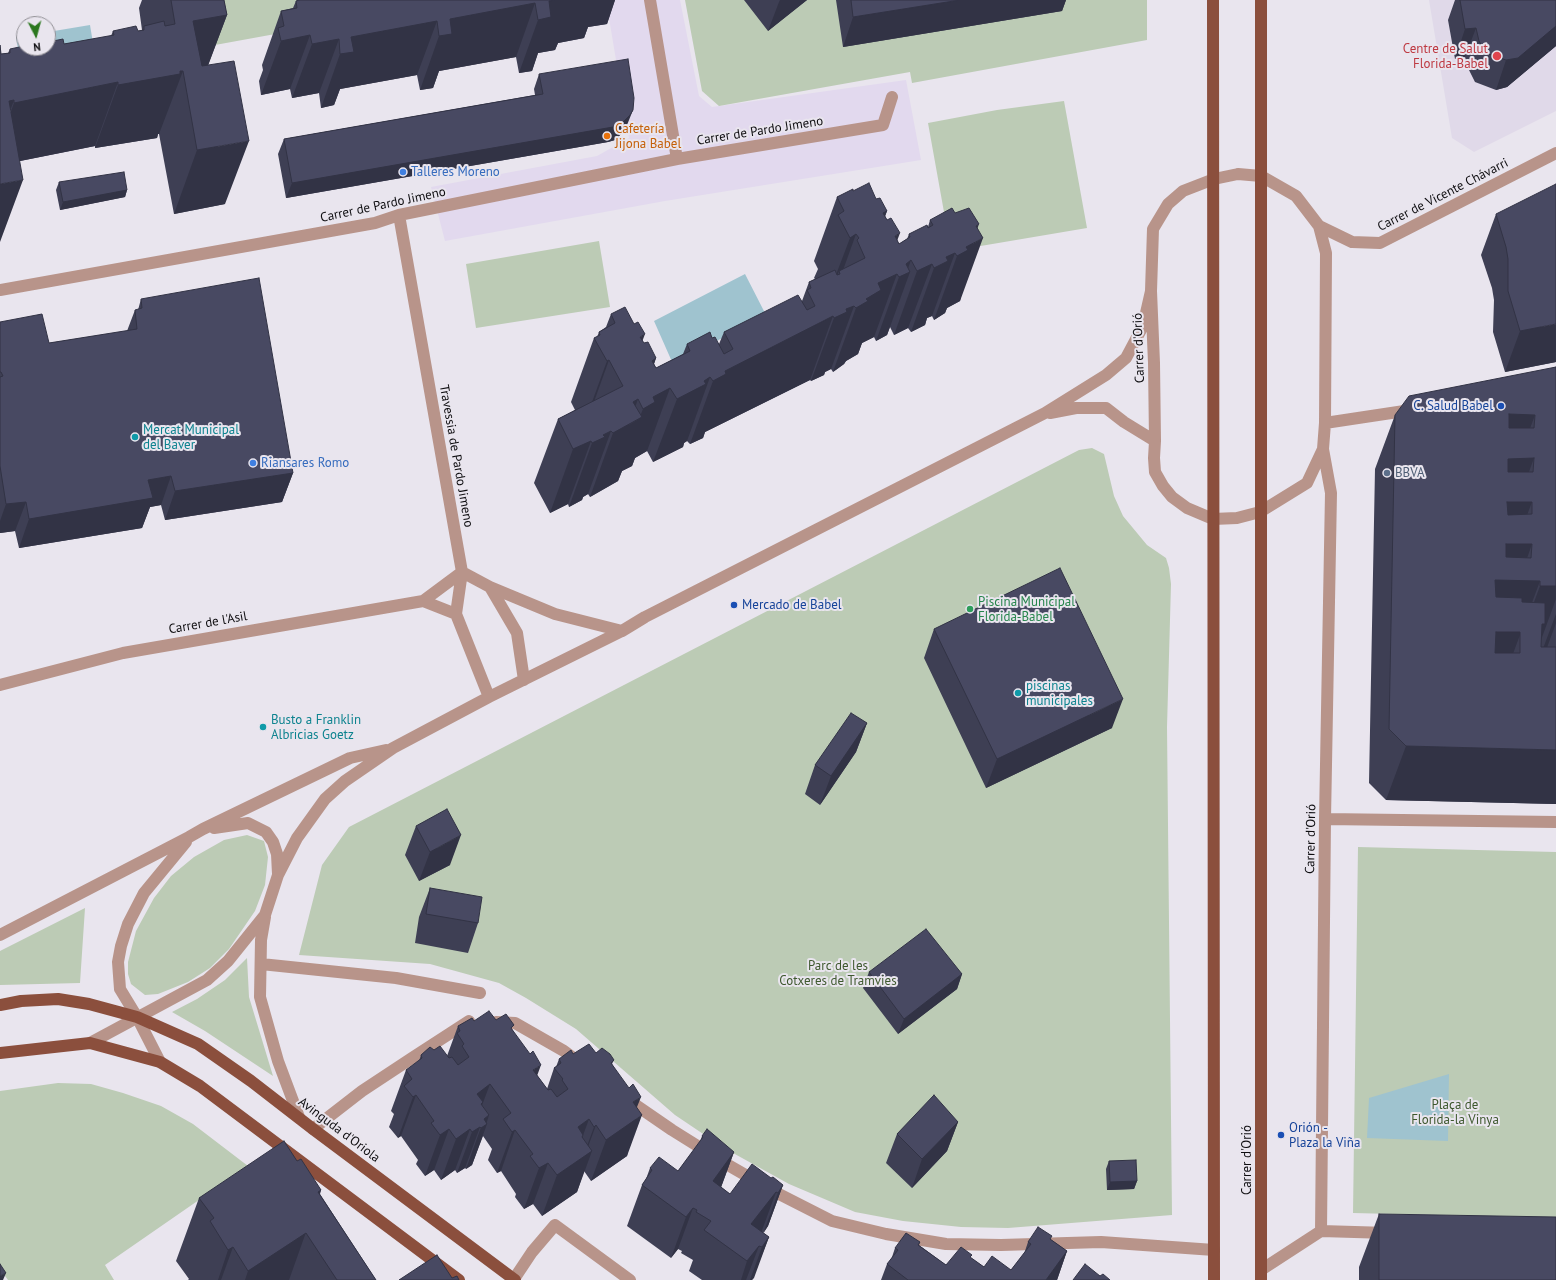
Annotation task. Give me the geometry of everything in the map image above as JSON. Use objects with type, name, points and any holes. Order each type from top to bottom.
[{"type":"main road","points":[[1213,0],[1214,1280]]},
{"type":"main road","points":[[1261,0],[1261,176]]},
{"type":"main road","name":"Carrer d'Orió","points":[[1261,176],[1261,1275]]},
{"type":"main road","name":"Avinguda d'Oriola","points":[[0,1005],[21,1001],[58,999],[89,1004],[137,1017],[198,1044],[250,1081],[515,1280]]},
{"type":"main road","points":[[0,1053],[90,1043],[160,1062],[200,1086],[459,1280]]},
{"type":"street","points":[[650,0],[677,159]]},
{"type":"street","name":"Carrer de Pardo Jimeno","points":[[0,290],[375,223],[399,215],[677,159],[883,126],[892,97]]},
{"type":"street","name":"Carrer de Vicente Chávarri","points":[[1319,226],[1352,242],[1380,243],[1556,153]]},
{"type":"street","name":"Carrer d'Orió","points":[[1321,1231],[1325,819],[1331,493],[1323,449],[1325,423],[1326,253],[1319,226],[1296,196],[1261,176],[1238,174],[1214,179],[1182,191],[1168,204],[1153,229],[1151,291],[1156,440],[1154,458],[1155,472],[1163,486],[1172,497],[1187,508],[1213,519],[1237,518],[1260,512],[1306,483],[1323,449]]},
{"type":"street","name":"Travessia de Pardo Jimeno","points":[[399,215],[462,572],[456,614],[489,697]]},
{"type":"street","points":[[298,1117],[278,1061],[260,997],[261,940],[265,915],[278,875],[297,838],[325,799],[345,781],[393,748],[645,617],[1045,414],[1106,375],[1126,358],[1143,326],[1151,291]]},
{"type":"street","points":[[1045,414],[1076,408],[1106,408],[1124,422],[1156,440]]},
{"type":"street","points":[[1325,423],[1419,409]]},
{"type":"street","points":[[462,572],[490,587],[555,614],[622,630]]},
{"type":"street","name":"Carrer de l'Asil","points":[[0,685],[123,652],[423,601],[462,572]]},
{"type":"street","points":[[490,587],[517,633],[524,680]]},
{"type":"street","points":[[423,601],[456,614]]},
{"type":"street","points":[[0,935],[189,838],[203,829],[350,758],[393,748]]},
{"type":"street","points":[[1325,819],[1556,822]]},
{"type":"street","points":[[203,829],[248,824],[266,832],[273,842],[277,854],[278,875]]},
{"type":"street","points":[[160,1062],[137,1017],[120,989],[118,962],[128,924],[144,893],[189,838]]},
{"type":"street","points":[[90,1043],[207,980],[228,961],[265,915]]},
{"type":"street","points":[[261,964],[396,978],[480,993]]},
{"type":"street","points":[[313,1129],[362,1091],[469,1021],[515,1023],[564,1051],[589,1070]]},
{"type":"street","points":[[613,1089],[672,1130],[728,1165],[775,1192],[832,1221],[886,1234],[946,1244],[1001,1245],[1101,1242],[1214,1250]]},
{"type":"street","points":[[515,1280],[532,1252],[555,1225],[630,1280]]},
{"type":"street","points":[[1261,1275],[1321,1231],[1400,1233]]},
{"type":"shaded area","points":[[606,0],[680,0],[699,96],[712,107],[906,80],[921,160],[665,201],[445,241],[431,187],[597,156],[629,138]]},
{"type":"shaded area","name":"Centre de Salut Florida-Babel","points":[[1429,0],[1556,0],[1556,111],[1474,152],[1452,138]]},
{"type":"green space","points":[[207,0],[360,0],[363,18],[215,45]]},
{"type":"green space","points":[[685,0],[1147,0],[1147,40],[912,83],[910,72],[719,106],[702,91]]},
{"type":"green space","points":[[1064,101],[1087,228],[951,251],[928,123],[997,110]]},
{"type":"green space","points":[[599,241],[610,307],[476,328],[466,264]]},
{"type":"green space","name":"Parc de les Cotxeres de Tramvies","points":[[1092,448],[1104,454],[1114,496],[1123,516],[1147,545],[1166,558],[1171,584],[1167,727],[1172,1215],[1008,1228],[961,1227],[903,1221],[855,1212],[789,1184],[724,1148],[675,1115],[576,1029],[499,983],[430,964],[299,955],[322,865],[349,827],[1079,450]]},
{"type":"green space","points":[[247,835],[264,841],[268,857],[265,885],[255,911],[229,949],[210,968],[188,982],[158,994],[145,995],[131,984],[128,974],[128,962],[136,931],[154,898],[171,876],[194,857],[224,840]]},
{"type":"green space","name":"Plaça de Florida-la Vinya","points":[[1358,847],[1556,852],[1556,1218],[1353,1213]]},
{"type":"green space","points":[[85,908],[80,983],[0,985],[0,951]]},
{"type":"green space","points":[[247,958],[249,997],[273,1076],[205,1031],[172,1012],[197,999],[225,980]]},
{"type":"green space","points":[[58,1083],[91,1084],[161,1106],[193,1124],[248,1166],[105,1265],[114,1280],[8,1280],[0,1269],[0,1091]]},
{"type":"water","points":[[90,25],[98,73],[24,85],[19,56],[56,56],[56,31]]},
{"type":"water","points":[[745,274],[766,315],[673,364],[654,321]]},
{"type":"water","points":[[1449,1074],[1448,1141],[1367,1138],[1369,1098]]},
{"type":"building","points":[[171,0],[224,0],[227,15],[193,21],[202,66],[234,61],[249,141],[197,150],[183,71],[180,71],[180,74],[118,85],[118,82],[14,103],[14,100],[9,101],[23,180],[0,184],[0,45],[1,54],[10,53],[10,49],[16,48],[16,56],[56,56],[56,40],[63,39],[64,44],[114,35],[113,31],[136,26],[138,31],[144,30],[144,26],[164,21],[165,26],[175,24]]},
{"type":"building","points":[[555,0],[549,1],[551,17],[538,20],[535,3],[450,19],[452,34],[439,36],[437,21],[351,37],[354,52],[340,54],[339,39],[312,44],[310,35],[281,41],[278,28],[284,26],[281,11],[297,8],[296,1]]},
{"type":"building","points":[[851,0],[960,0],[853,17]]},
{"type":"building","points":[[1460,0],[1556,0],[1556,26],[1518,58],[1506,60],[1486,53],[1479,41],[1476,28],[1465,29]]},
{"type":"building","points":[[628,59],[634,98],[633,110],[621,124],[613,127],[292,183],[284,139],[543,94],[539,74]]},
{"type":"building","points":[[124,172],[127,190],[63,202],[59,182]]},
{"type":"building","points":[[869,183],[876,199],[880,198],[887,211],[883,213],[887,220],[891,218],[900,233],[895,236],[899,244],[910,237],[909,234],[927,225],[928,228],[933,225],[930,220],[952,208],[955,213],[969,208],[979,224],[976,226],[983,238],[966,247],[968,250],[957,256],[955,253],[946,257],[948,261],[934,268],[932,264],[917,271],[911,260],[906,264],[910,272],[899,277],[897,274],[878,283],[881,290],[866,299],[868,301],[856,308],[854,306],[846,309],[847,312],[834,318],[833,316],[725,371],[726,374],[713,381],[710,377],[704,381],[706,384],[677,399],[670,388],[653,397],[655,402],[643,409],[638,399],[633,402],[642,417],[613,433],[611,431],[603,435],[605,437],[573,449],[558,419],[623,386],[609,360],[607,361],[594,338],[600,335],[599,332],[615,323],[611,314],[625,307],[634,324],[638,322],[645,334],[640,337],[644,343],[648,342],[656,358],[652,361],[656,368],[690,351],[687,344],[710,332],[712,338],[715,337],[724,354],[733,349],[724,332],[798,295],[807,310],[815,306],[807,290],[811,288],[809,282],[835,270],[837,275],[840,274],[839,271],[865,258],[857,240],[859,238],[856,234],[850,238],[838,215],[844,211],[837,197]]},
{"type":"building","points":[[1556,184],[1556,324],[1520,331],[1508,291],[1508,259],[1496,214]]},
{"type":"building","name":"Mercat Municipal del Baver","points":[[259,278],[293,473],[175,491],[171,476],[148,480],[153,498],[29,519],[26,502],[6,504],[0,466],[0,377],[3,376],[0,372],[0,322],[42,314],[49,343],[137,329],[135,310],[142,308],[141,299]]},
{"type":"building","points":[[1556,367],[1556,586],[1540,586],[1540,581],[1495,580],[1496,597],[1522,598],[1522,602],[1545,603],[1545,624],[1542,624],[1541,647],[1556,647],[1556,750],[1406,746],[1389,729],[1395,415],[1409,396]],"holes":[[[1509,414],[1535,415],[1534,428],[1509,428]],[[1534,458],[1533,472],[1508,472],[1508,459]],[[1507,502],[1532,502],[1532,514],[1508,515]],[[1506,544],[1532,544],[1531,558],[1506,557]],[[1496,632],[1520,632],[1520,653],[1495,653]]]},
{"type":"building","name":"piscinas municipales","points":[[1060,568],[1123,699],[997,759],[934,629]]},
{"type":"building","points":[[851,713],[867,723],[831,776],[815,765]]},
{"type":"building","points":[[447,809],[461,835],[430,852],[416,826]]},
{"type":"building","points":[[430,888],[482,897],[478,923],[426,914]]},
{"type":"building","points":[[926,929],[962,974],[904,1019],[869,972]]},
{"type":"building","points":[[489,1011],[496,1020],[506,1014],[514,1025],[511,1028],[530,1054],[533,1051],[541,1065],[533,1070],[548,1090],[551,1089],[557,1097],[568,1089],[562,1080],[563,1079],[554,1068],[561,1063],[559,1059],[571,1050],[573,1054],[589,1044],[596,1053],[602,1048],[610,1054],[614,1060],[611,1063],[629,1088],[633,1084],[641,1097],[633,1102],[642,1115],[606,1140],[596,1125],[594,1127],[589,1119],[578,1127],[583,1135],[582,1137],[592,1151],[557,1175],[548,1163],[539,1168],[530,1156],[533,1154],[515,1130],[512,1132],[503,1119],[511,1113],[490,1084],[477,1094],[483,1102],[481,1104],[489,1115],[484,1119],[487,1124],[472,1132],[470,1129],[456,1139],[449,1129],[440,1135],[431,1123],[434,1121],[416,1095],[413,1097],[404,1086],[412,1079],[406,1070],[422,1058],[421,1055],[430,1047],[434,1050],[440,1046],[449,1058],[452,1057],[458,1065],[469,1057],[462,1046],[464,1044],[457,1033],[460,1031],[458,1026],[472,1018],[474,1021]]},
{"type":"building","points":[[934,1095],[958,1122],[922,1159],[897,1134]]},
{"type":"building","points":[[707,1129],[734,1152],[713,1181],[730,1194],[752,1164],[783,1185],[778,1193],[776,1192],[751,1224],[769,1237],[762,1247],[759,1246],[747,1261],[704,1230],[711,1221],[696,1212],[697,1210],[693,1208],[686,1217],[642,1185],[652,1170],[650,1168],[659,1157],[678,1171],[703,1137],[702,1136]]},
{"type":"building","points":[[284,1141],[297,1161],[301,1159],[321,1190],[318,1192],[376,1280],[337,1280],[306,1233],[248,1271],[233,1247],[228,1250],[210,1221],[214,1218],[199,1198]]},
{"type":"building","points":[[1136,1160],[1137,1181],[1110,1182],[1109,1161]]},
{"type":"building","points":[[1379,1214],[1556,1217],[1556,1280],[1379,1280]]},
{"type":"building","points":[[1038,1227],[1052,1236],[1050,1239],[1067,1251],[1046,1280],[908,1280],[887,1264],[898,1250],[895,1248],[906,1233],[920,1242],[918,1245],[946,1265],[961,1247],[972,1255],[970,1257],[984,1267],[992,1256],[1011,1270],[1031,1244],[1028,1242]]},
{"type":"building","points":[[437,1255],[452,1278],[457,1276],[459,1280],[399,1280]]},
{"type":"building","points":[[0,1264],[6,1273],[0,1276]]},
{"type":"building","points":[[1085,1264],[1100,1276],[1103,1274],[1110,1280],[1073,1280]]},
{"type":"place","name":"Centre de Salut Florida-Babel","points":[[1497,56]]},
{"type":"place","name":"Cafetería Jijona Babel","points":[[607,136]]},
{"type":"place","name":"Talleres Moreno","points":[[403,172]]},
{"type":"place","name":"C. Salud Babel","points":[[1501,406]]},
{"type":"place","name":"Mercat Municipal del Baver","points":[[135,437]]},
{"type":"place","name":"Riansares Romo","points":[[253,463]]},
{"type":"place","name":"BBVA","points":[[1387,473]]},
{"type":"place","name":"Mercado de Babel","points":[[734,605]]},
{"type":"place","name":"Piscina Municipal Florida-Babel","points":[[970,609]]},
{"type":"place","name":"piscinas municipales","points":[[1018,693]]},
{"type":"place","name":"Busto a Franklin Albricias Goetz","points":[[263,727]]},
{"type":"place","name":"Orión - Plaza la Viña","points":[[1281,1135]]}]
